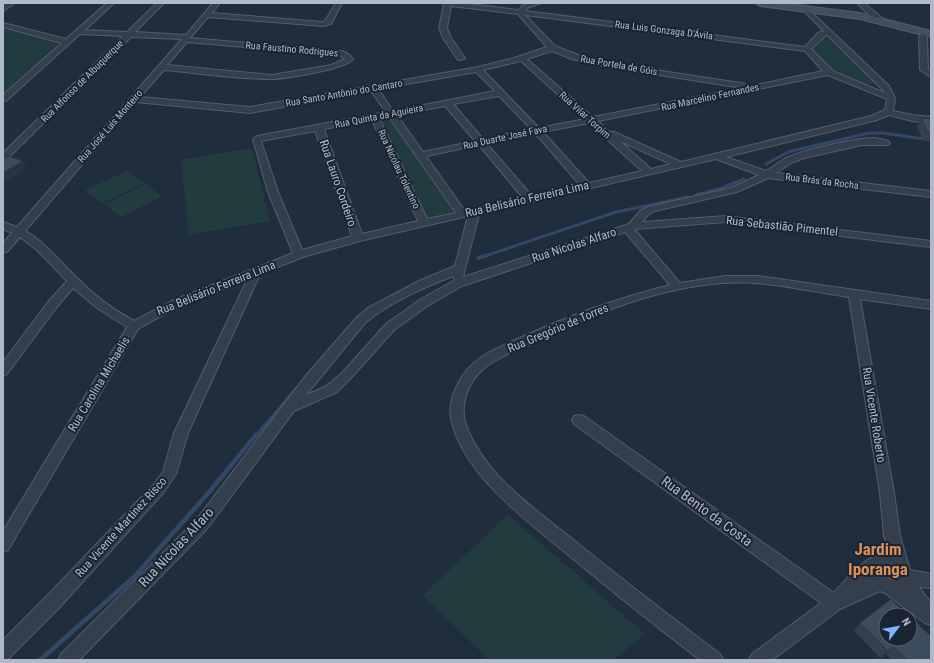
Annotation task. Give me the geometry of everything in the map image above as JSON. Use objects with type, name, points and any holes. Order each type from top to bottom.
[{"type":"main road","points":[[760,3],[877,19],[930,32]]},
{"type":"street","points":[[3,9],[12,3]]},
{"type":"street","points":[[3,99],[111,3]]},
{"type":"street","name":"Rua Alfonso de Albuquerque","points":[[3,158],[161,3]]},
{"type":"street","name":"Rua José Luis Monteiro","points":[[3,250],[185,38],[217,3]]},
{"type":"street","points":[[207,15],[323,24],[328,22],[339,3]]},
{"type":"street","points":[[447,3],[443,28],[447,38],[461,58]]},
{"type":"street","name":"Rua Luis Gonzaga D'Ávila","points":[[447,3],[807,49]]},
{"type":"street","points":[[521,12],[524,7],[538,3]]},
{"type":"street","points":[[860,3],[877,19]]},
{"type":"street","points":[[804,8],[886,88],[891,98],[891,107],[888,112],[912,118],[931,120]]},
{"type":"street","name":"Rua Portela de Góis","points":[[521,12],[522,17],[552,48],[575,57],[603,64],[754,88]]},
{"type":"street","points":[[3,25],[68,42]]},
{"type":"street","points":[[79,32],[185,38]]},
{"type":"street","points":[[828,32],[821,35],[807,49],[829,72],[856,85],[891,98]]},
{"type":"street","points":[[930,32],[924,37],[924,70],[931,75]]},
{"type":"street","name":"Rua Faustino Rodrigues","points":[[161,67],[272,77],[333,67],[348,62],[348,57],[341,54],[185,38]]},
{"type":"street","name":"Rua Santo Antônio do Cantaro","points":[[133,99],[246,110],[478,69],[522,58],[552,48]]},
{"type":"street","name":"Rua Vilar Torpim","points":[[522,58],[649,172]]},
{"type":"street","points":[[478,69],[537,130],[586,186]]},
{"type":"street","name":"Rua Marcelino Fernandes","points":[[590,119],[634,113],[829,72]]},
{"type":"street","name":"Rua Nicolau Tolentino","points":[[373,88],[462,214]]},
{"type":"street","name":"Rua Quinta da Aguieira","points":[[299,255],[273,192],[257,139],[500,93]]},
{"type":"street","points":[[447,103],[530,200]]},
{"type":"street","name":"Rua Belisário Ferreira Lima","points":[[134,326],[154,314],[178,303],[299,255],[358,238],[681,165],[874,118],[888,112]]},
{"type":"street","name":"Rua Nicolau Tolentino","points":[[374,116],[424,223]]},
{"type":"street","name":"Rua Duarte José Fava","points":[[420,155],[590,119]]},
{"type":"street","name":"Rua Lauro Cordeiro","points":[[319,128],[358,238]]},
{"type":"street","points":[[600,129],[681,165]]},
{"type":"street","name":"Rua Nicolas Alfaro","points":[[290,407],[332,389],[347,375],[390,327],[425,302],[458,283],[630,227],[644,213],[652,209],[724,193],[743,186],[767,175],[788,161],[801,156],[862,142],[874,141],[885,144]]},
{"type":"street","name":"Rua Brás da Rocha","points":[[716,156],[767,175],[931,194]]},
{"type":"street","points":[[458,283],[459,269],[463,259],[474,212]]},
{"type":"street","name":"Rua Sebastião Pimentel","points":[[630,227],[726,219],[931,244]]},
{"type":"street","name":"Rua Carolina Michaelis","points":[[3,225],[20,232],[40,246],[73,281],[115,315],[134,326],[3,545]]},
{"type":"street","points":[[630,227],[677,286]]},
{"type":"street","name":"Rua Nicolas Alfaro","points":[[67,660],[202,524],[309,381],[361,320],[372,311],[423,284],[459,269]]},
{"type":"street","name":"Rua Vicente Martinez Risco","points":[[3,652],[53,602],[159,488],[170,474],[181,433],[256,272]]},
{"type":"street","name":"Rua Gregório de Torres","points":[[714,660],[599,571],[514,500],[490,476],[465,438],[458,422],[456,412],[458,402],[467,381],[475,370],[488,360],[540,333],[580,316],[617,303],[677,286],[715,279],[753,279],[931,306]]},
{"type":"street","points":[[3,371],[52,304],[73,281]]},
{"type":"street","name":"Rua Vicente Roberto","points":[[854,294],[887,493],[897,580]]},
{"type":"street","name":"Rua Bento da Costa","points":[[579,420],[837,601]]},
{"type":"street","name":"Rua Vicente Roberto","points":[[877,564],[892,536]]},
{"type":"street","points":[[758,660],[837,601],[852,584],[877,564],[892,562],[897,580],[931,616]]},
{"type":"street","points":[[877,564],[874,575],[897,580],[931,581]]},
{"type":"street","points":[[837,601],[897,580]]},
{"type":"green space","points":[[3,25],[64,43],[3,99]]},
{"type":"green space","points":[[825,37],[875,83],[868,85],[859,84],[841,76],[824,63],[813,50]]},
{"type":"green space","points":[[389,117],[455,212],[426,219],[400,159],[378,119]]},
{"type":"green space","points":[[252,148],[270,221],[189,235],[181,160]]},
{"type":"green space","points":[[127,171],[144,183],[102,203],[85,190]]},
{"type":"green space","points":[[146,184],[162,197],[121,217],[104,204]]},
{"type":"green space","points":[[508,515],[645,634],[613,660],[489,660],[423,595]]},
{"type":"building","points":[[921,118],[931,119],[931,132],[927,132]]},
{"type":"building","points":[[8,156],[23,161],[3,173],[3,159]]},
{"type":"building","points":[[891,599],[900,607],[881,607]]},
{"type":"building","points":[[878,609],[878,641],[860,623]]},
{"type":"building","points":[[918,624],[931,636],[931,660],[907,660],[893,647],[918,647]]},
{"type":"building","points":[[884,647],[893,647],[888,651]]},
{"type":"waterway","points":[[766,164],[788,152],[869,133],[883,133],[931,140]]},
{"type":"waterway","points":[[696,195],[722,188],[744,179]]},
{"type":"waterway","points":[[488,255],[616,212],[688,197]]},
{"type":"waterway","points":[[478,258],[488,255]]},
{"type":"waterway","points":[[256,436],[297,388]]},
{"type":"waterway","points":[[40,660],[135,576],[210,491],[256,435]]},
{"type":"district","name":"Jardim Iporanga","points":[[878,559]]}]
